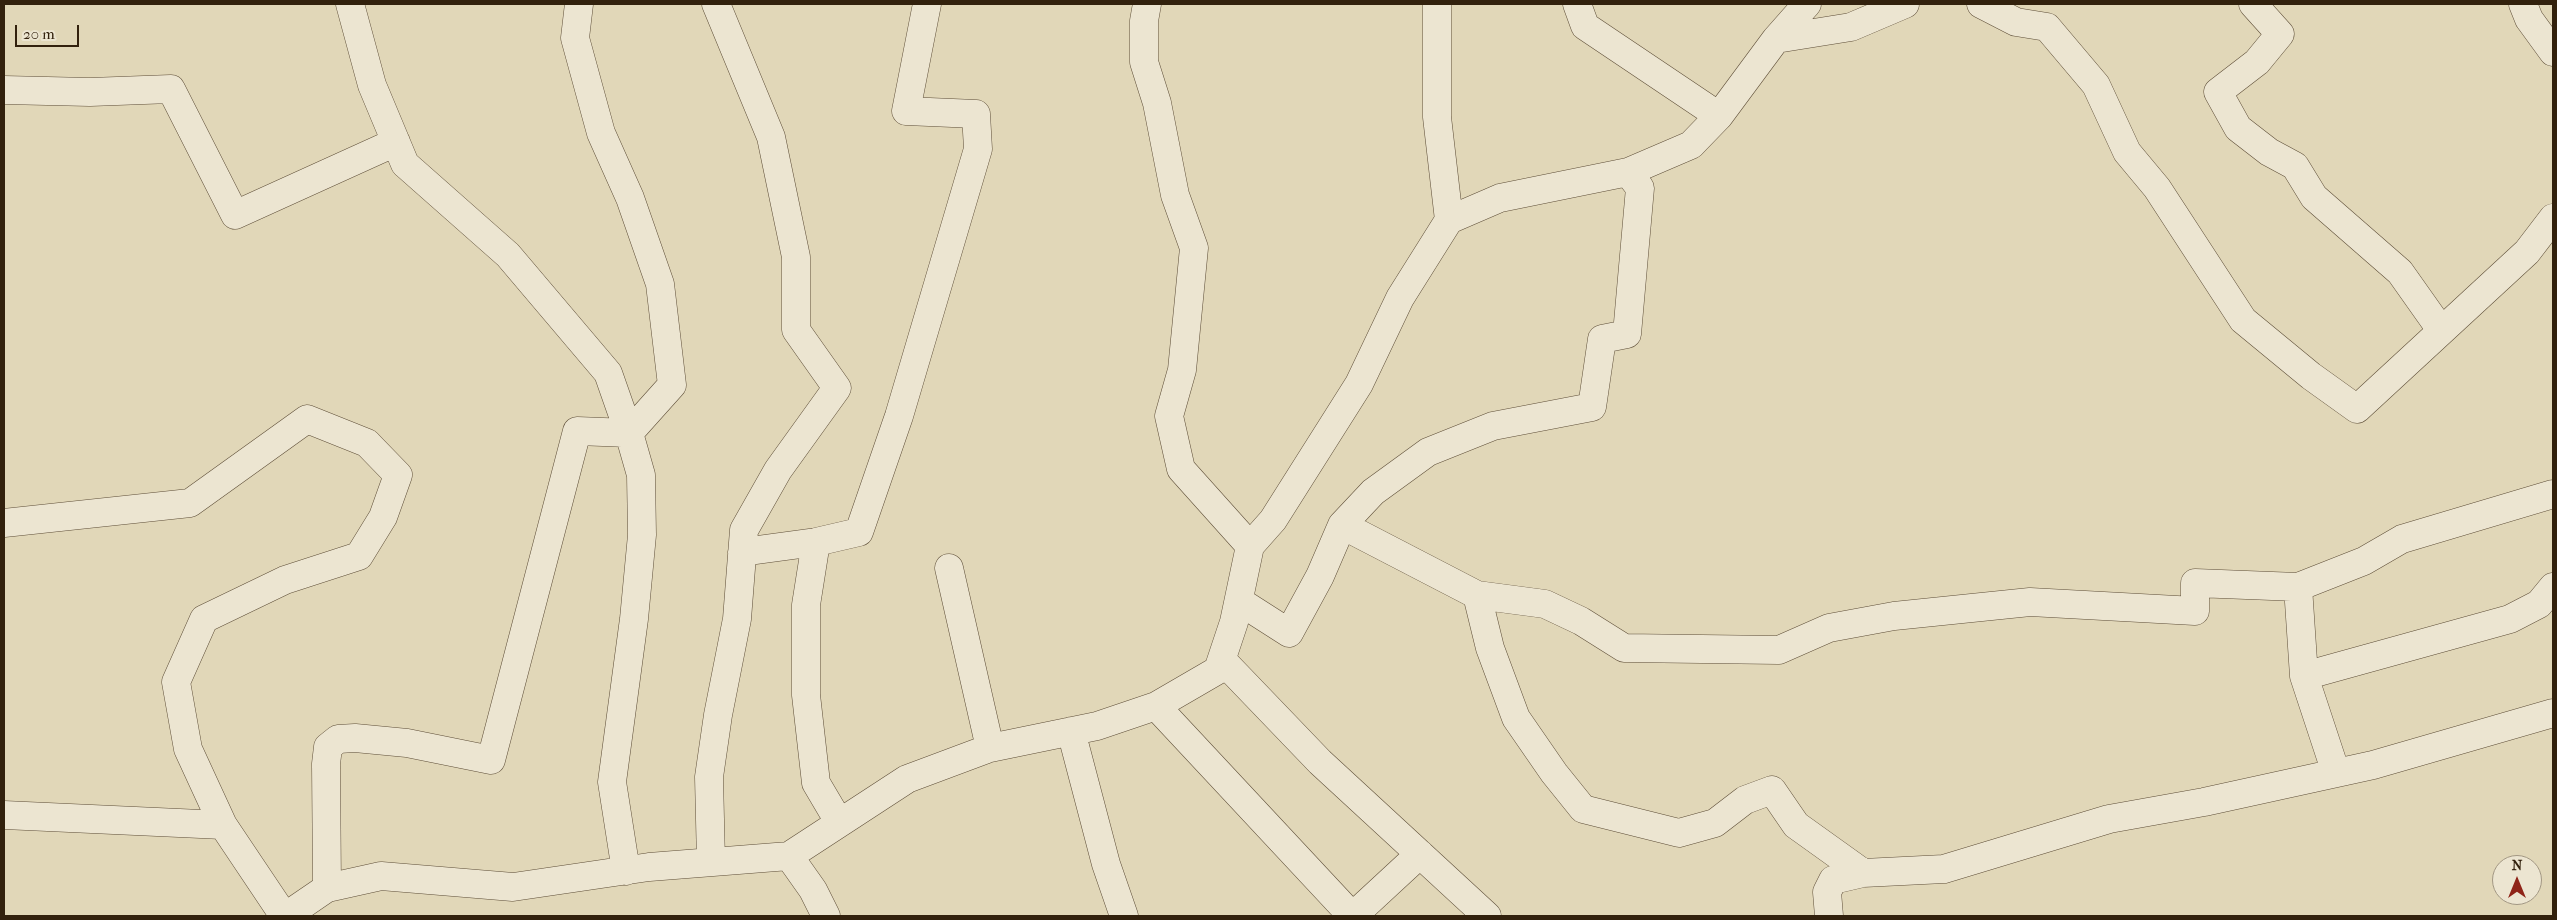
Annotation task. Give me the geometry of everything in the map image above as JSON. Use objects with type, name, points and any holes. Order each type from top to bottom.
[{"type":"street","points":[[350,4],[372,85],[405,164],[508,255],[608,373],[629,433],[641,475],[642,535],[634,619],[612,782],[626,871]]},
{"type":"street","points":[[578,4],[575,38],[601,133],[630,198],[660,284],[672,385],[629,433]]},
{"type":"street","points":[[711,862],[709,777],[718,715],[737,619],[744,530],[778,470],[837,388],[796,330],[796,256],[771,137],[716,4]]},
{"type":"street","points":[[742,552],[816,542],[859,532],[898,416],[978,149],[976,114],[906,111],[927,4]]},
{"type":"street","points":[[1147,4],[1144,21],[1144,62],[1157,103],[1176,195],[1194,248],[1182,370],[1169,416],[1181,469],[1250,546]]},
{"type":"street","points":[[1437,4],[1437,117],[1449,220]]},
{"type":"street","points":[[1576,4],[1585,26],[1719,116]]},
{"type":"street","points":[[4,523],[190,503],[307,419],[367,443],[398,475],[383,517],[359,556],[285,580],[204,619],[176,682],[188,749],[223,824],[285,916],[327,888],[381,876],[512,887],[626,871],[788,856],[906,779],[990,748],[1097,726],[1156,706],[1218,670],[1239,601],[1250,546],[1273,520],[1358,384],[1400,298],[1449,220],[1500,198],[1628,172],[1691,145],[1719,116],[1776,39],[1807,4]]},
{"type":"street","points":[[1776,39],[1851,27],[1905,4]]},
{"type":"street","points":[[1981,4],[2016,22],[2048,27],[2096,85],[2127,152],[2157,188],[2243,320],[2311,376],[2357,409],[2527,252],[2553,218]]},
{"type":"street","points":[[2253,4],[2280,34],[2257,62],[2218,92],[2238,128],[2269,152],[2295,166],[2314,197],[2400,272],[2441,330]]},
{"type":"street","points":[[2523,4],[2529,19],[2553,52]]},
{"type":"street","points":[[4,90],[90,92],[171,89],[235,215],[396,142]]},
{"type":"street","points":[[1239,601],[1289,633],[1320,576],[1342,525],[1373,492],[1428,452],[1494,426],[1592,407],[1602,339],[1628,334],[1640,188],[1628,172]]},
{"type":"street","points":[[327,888],[326,764],[328,747],[338,739],[355,738],[407,743],[491,760],[577,431],[629,433]]},
{"type":"street","points":[[1342,525],[1476,595],[1545,604],[1581,621],[1624,648],[1779,650],[1829,628],[1894,616],[2030,602],[2195,611],[2195,583],[2298,586],[2364,561],[2402,539],[2553,494]]},
{"type":"street","points":[[816,542],[806,605],[806,694],[816,783],[839,822]]},
{"type":"street","points":[[950,568],[990,748]]},
{"type":"street","points":[[2298,586],[2304,676],[2336,773]]},
{"type":"street","points":[[2304,676],[2510,619],[2539,604],[2553,587]]},
{"type":"street","points":[[1476,595],[1490,648],[1516,718],[1554,773],[1583,809],[1679,833],[1715,823],[1745,800],[1772,790],[1796,824],[1864,873]]},
{"type":"street","points":[[1222,660],[1320,762],[1487,916]]},
{"type":"street","points":[[1156,706],[1353,916],[1420,854]]},
{"type":"street","points":[[1829,916],[1827,892],[1833,880],[1864,873],[1944,869],[2109,819],[2204,802],[2336,773],[2553,713]]},
{"type":"street","points":[[1071,732],[1106,864],[1124,916]]},
{"type":"street","points":[[4,815],[223,824]]},
{"type":"street","points":[[788,856],[813,890],[826,916]]}]
